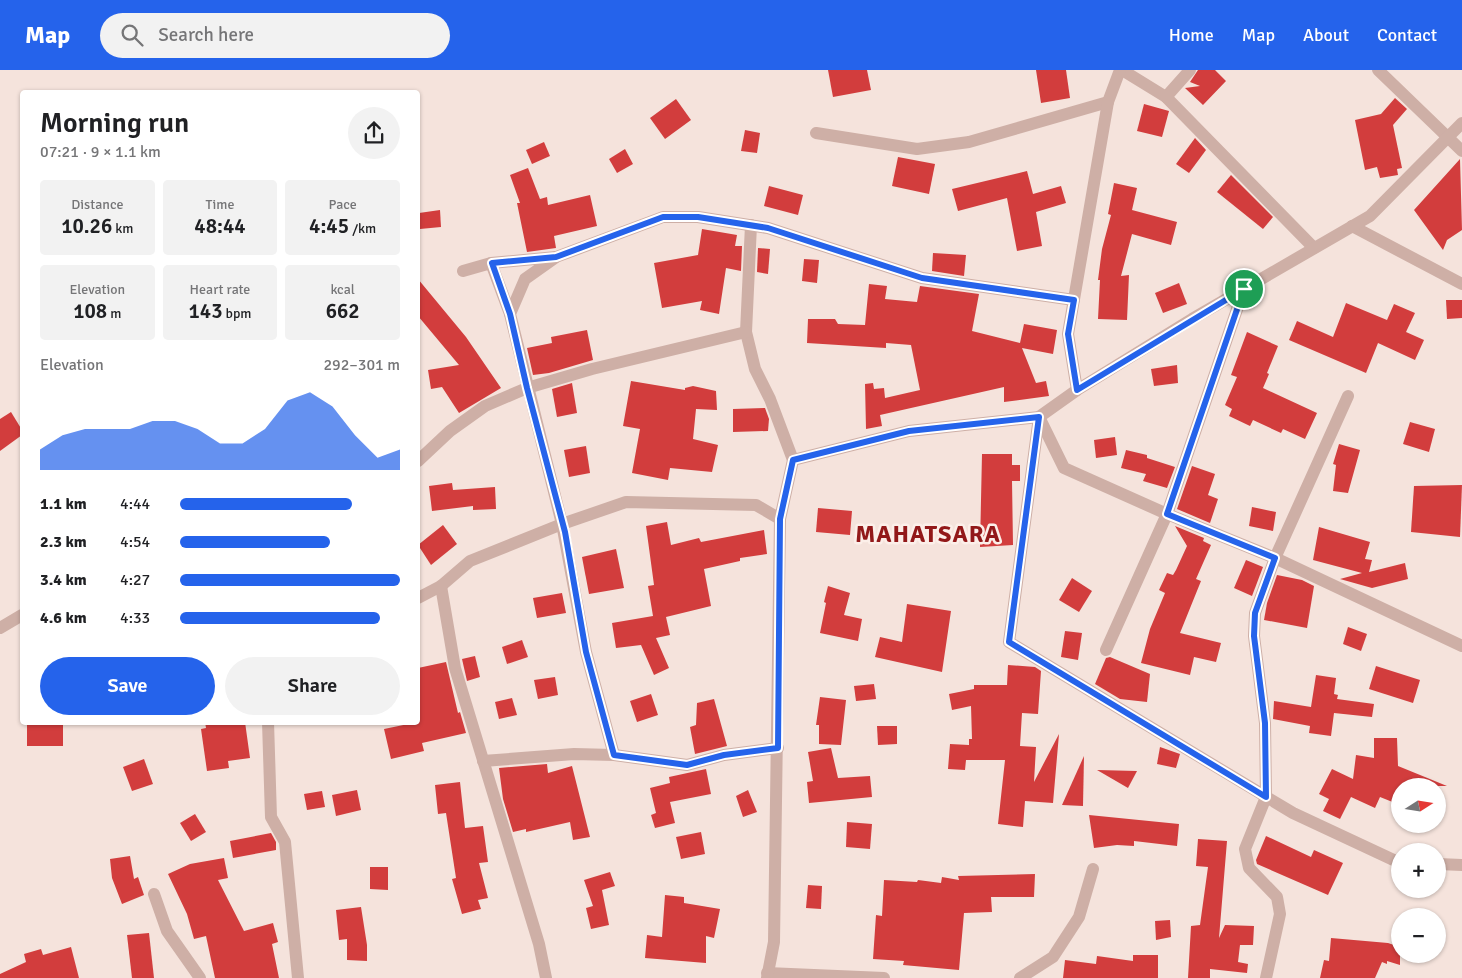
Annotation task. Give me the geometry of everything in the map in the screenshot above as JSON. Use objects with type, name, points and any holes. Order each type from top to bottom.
[{"type":"street","points":[[1077,390],[1068,334],[1108,102],[1121,70],[1166,97],[1314,248]]},
{"type":"street","points":[[1166,97],[1190,70]]},
{"type":"street","points":[[1378,70],[1462,151]]},
{"type":"street","points":[[816,133],[917,149],[969,142],[1108,102]]},
{"type":"street","points":[[793,460],[909,431],[1039,417],[1077,390],[1244,289],[1370,216],[1462,123]]},
{"type":"street","points":[[463,271],[492,263],[556,257],[663,217],[698,217],[768,228],[922,278],[1074,300]]},
{"type":"street","points":[[751,225],[746,332],[755,369],[770,399],[793,460],[780,519],[774,942],[767,976],[884,978]]},
{"type":"street","points":[[1352,226],[1462,284]]},
{"type":"street","points":[[510,314],[525,280],[556,257]]},
{"type":"street","points":[[492,263],[510,314],[562,524],[586,652],[614,755]]},
{"type":"street","points":[[1106,650],[1167,514],[1244,289]]},
{"type":"street","points":[[420,459],[450,431],[485,406],[527,388],[746,332]]},
{"type":"street","points":[[1266,978],[1280,914],[1277,897],[1249,868],[1245,849],[1266,797],[1265,723],[1254,636],[1255,613],[1275,558],[1348,396]]},
{"type":"street","points":[[1039,417],[1064,468],[1167,514],[1275,558],[1462,646]]},
{"type":"street","points":[[1039,417],[1009,642],[1293,813],[1391,859]]},
{"type":"street","points":[[420,597],[441,586],[470,561],[562,524],[626,502],[756,505],[780,519]]},
{"type":"street","points":[[441,586],[455,668],[539,944],[546,978]]},
{"type":"street","points":[[0,628],[20,617]]},
{"type":"street","points":[[268,725],[271,817],[285,842],[298,978]]},
{"type":"street","points":[[483,761],[574,754],[614,755],[687,765],[724,755],[778,748]]},
{"type":"street","points":[[1446,864],[1462,865]]},
{"type":"street","points":[[1020,978],[1053,957],[1069,933],[1079,917],[1092,869]]},
{"type":"street","points":[[154,894],[167,931],[200,978]]},
{"type":"building","points":[[828,70],[867,70],[871,90],[833,97]]},
{"type":"building","points":[[1036,70],[1066,70],[1070,98],[1041,103]]},
{"type":"building","points":[[1198,70],[1215,70],[1226,81],[1203,105],[1185,88],[1200,86],[1190,82]]},
{"type":"building","points":[[1395,98],[1407,109],[1393,125],[1402,168],[1397,169],[1398,175],[1380,178],[1377,167],[1365,170],[1355,120],[1381,114]]},
{"type":"building","points":[[676,99],[691,120],[665,139],[650,118]]},
{"type":"building","points":[[1144,104],[1169,111],[1162,137],[1137,131]]},
{"type":"building","points":[[745,130],[760,133],[757,153],[741,151]]},
{"type":"building","points":[[1195,138],[1206,150],[1189,173],[1176,164]]},
{"type":"building","points":[[544,142],[550,156],[532,164],[526,150]]},
{"type":"building","points":[[625,149],[633,164],[617,173],[609,159]]},
{"type":"building","points":[[898,157],[935,164],[929,194],[892,186]]},
{"type":"building","points":[[1460,159],[1462,230],[1447,240],[1443,250],[1414,210]]},
{"type":"building","points":[[528,168],[540,199],[547,197],[548,205],[590,195],[597,226],[554,236],[556,248],[527,252],[517,203],[520,203],[510,175]]},
{"type":"building","points":[[1027,171],[1033,194],[1061,186],[1066,203],[1036,212],[1042,246],[1017,251],[1007,198],[958,211],[952,189]]},
{"type":"building","points":[[1231,175],[1273,217],[1263,229],[1217,192]]},
{"type":"building","points":[[1114,183],[1137,188],[1132,210],[1177,222],[1171,245],[1132,234],[1121,276],[1129,275],[1127,320],[1098,319],[1100,280],[1098,280],[1102,249],[1111,215],[1108,214]]},
{"type":"building","points":[[769,186],[803,195],[798,215],[764,206]]},
{"type":"building","points":[[440,210],[441,227],[420,229],[420,213]]},
{"type":"building","points":[[702,229],[737,235],[735,246],[742,246],[741,271],[726,268],[719,314],[700,310],[702,301],[662,308],[654,263],[698,255]]},
{"type":"building","points":[[758,248],[770,249],[768,274],[757,272]]},
{"type":"building","points":[[933,253],[966,255],[964,276],[932,271]]},
{"type":"building","points":[[804,259],[819,260],[817,283],[802,281]]},
{"type":"building","points":[[420,281],[466,337],[501,388],[459,413],[442,387],[431,389],[428,370],[459,365],[420,318]]},
{"type":"building","points":[[1179,283],[1187,304],[1163,313],[1155,293]]},
{"type":"building","points":[[869,284],[887,286],[885,299],[917,302],[920,286],[979,294],[972,331],[1020,343],[1024,324],[1057,330],[1053,354],[1022,348],[1036,383],[1046,381],[1049,396],[1004,402],[1004,387],[880,415],[882,426],[866,429],[865,384],[873,383],[874,389],[884,388],[885,398],[920,390],[911,345],[886,343],[886,348],[807,343],[808,319],[835,319],[838,324],[865,325]]},
{"type":"building","points":[[1446,300],[1462,300],[1462,318],[1447,319]]},
{"type":"building","points":[[1346,303],[1387,320],[1394,304],[1415,313],[1406,332],[1424,340],[1415,360],[1378,343],[1366,373],[1289,340],[1297,321],[1333,337]]},
{"type":"building","points":[[587,330],[593,360],[549,373],[533,375],[527,348],[552,343],[551,337]]},
{"type":"building","points":[[1247,332],[1278,346],[1263,388],[1317,413],[1305,439],[1283,429],[1281,433],[1253,420],[1250,426],[1229,416],[1232,409],[1225,405],[1237,377],[1231,375]]},
{"type":"building","points":[[1177,365],[1178,383],[1154,386],[1151,369]]},
{"type":"building","points":[[631,381],[685,390],[685,388],[693,386],[716,391],[717,410],[696,409],[693,439],[718,445],[712,472],[670,468],[668,480],[632,473],[640,429],[623,426]]},
{"type":"building","points":[[572,383],[577,413],[557,417],[552,389]]},
{"type":"building","points":[[765,408],[769,419],[768,431],[733,432],[733,409]]},
{"type":"building","points":[[11,412],[20,427],[20,436],[0,451],[0,419]]},
{"type":"building","points":[[1410,422],[1435,429],[1429,452],[1403,444]]},
{"type":"building","points":[[1115,437],[1117,455],[1096,458],[1094,440]]},
{"type":"building","points":[[1339,444],[1360,450],[1348,493],[1333,491],[1336,465],[1333,464]]},
{"type":"building","points":[[586,446],[590,473],[569,477],[564,450]]},
{"type":"building","points":[[1126,450],[1147,455],[1147,458],[1175,467],[1167,488],[1143,481],[1146,474],[1121,468]]},
{"type":"building","points":[[982,454],[1012,454],[1012,465],[1020,465],[1020,481],[1012,481],[1013,545],[980,547]]},
{"type":"building","points":[[1192,466],[1215,474],[1208,495],[1218,499],[1210,523],[1177,509]]},
{"type":"building","points":[[452,483],[453,490],[495,487],[496,509],[473,510],[473,506],[432,511],[429,486]]},
{"type":"building","points":[[1462,485],[1460,537],[1411,532],[1414,486]]},
{"type":"building","points":[[1252,507],[1276,512],[1273,531],[1249,526]]},
{"type":"building","points":[[818,508],[852,511],[850,535],[816,532]]},
{"type":"building","points":[[667,522],[671,545],[699,538],[701,542],[764,530],[767,554],[740,558],[740,561],[704,569],[711,606],[666,617],[670,635],[656,638],[669,668],[654,675],[641,645],[616,648],[612,623],[653,616],[648,586],[654,585],[646,526]]},
{"type":"building","points":[[443,525],[457,544],[431,565],[420,548],[420,543]]},
{"type":"building","points":[[1175,526],[1204,538],[1203,541],[1211,545],[1196,579],[1201,581],[1180,633],[1221,643],[1216,662],[1194,657],[1190,675],[1141,663],[1150,629],[1165,593],[1159,590],[1167,573],[1173,575],[1187,546]]},
{"type":"building","points":[[1319,527],[1370,542],[1365,559],[1372,560],[1369,572],[1405,563],[1408,579],[1372,588],[1340,579],[1362,573],[1313,560]]},
{"type":"building","points":[[616,549],[624,588],[589,594],[582,557]]},
{"type":"building","points":[[1246,560],[1263,567],[1252,596],[1234,588]]},
{"type":"building","points":[[1277,575],[1302,580],[1314,586],[1307,628],[1264,620],[1267,603]]},
{"type":"building","points":[[1072,578],[1092,591],[1079,612],[1059,600]]},
{"type":"building","points":[[828,586],[850,593],[844,615],[862,619],[858,641],[820,633]]},
{"type":"building","points":[[562,593],[566,613],[537,618],[533,598]]},
{"type":"building","points":[[907,604],[951,611],[942,672],[875,657],[880,637],[902,642]]},
{"type":"building","points":[[1348,627],[1367,634],[1361,651],[1343,644]]},
{"type":"building","points":[[1065,631],[1082,633],[1078,660],[1061,657]]},
{"type":"building","points":[[522,640],[528,657],[507,664],[502,647]]},
{"type":"building","points":[[475,656],[480,677],[467,681],[462,659]]},
{"type":"building","points":[[1110,657],[1150,674],[1147,702],[1120,699],[1095,684],[1106,658]]},
{"type":"building","points":[[446,662],[458,713],[460,712],[466,733],[422,743],[424,751],[391,759],[384,729],[403,725],[420,725],[420,668]]},
{"type":"building","points":[[1008,665],[1035,667],[1041,671],[1038,714],[1022,713],[1020,746],[1036,747],[1034,782],[1059,734],[1053,803],[1025,801],[1023,827],[998,824],[1005,760],[966,760],[965,770],[948,769],[950,744],[969,745],[969,739],[972,739],[971,706],[952,710],[949,694],[974,689],[974,685],[1007,685]]},
{"type":"building","points":[[1376,666],[1420,680],[1413,703],[1369,689]]},
{"type":"building","points":[[1316,675],[1336,678],[1334,694],[1338,695],[1337,699],[1374,704],[1372,717],[1334,713],[1331,736],[1309,733],[1310,726],[1273,719],[1274,701],[1311,707]]},
{"type":"building","points":[[555,677],[558,695],[538,699],[534,680]]},
{"type":"building","points":[[874,684],[876,699],[856,701],[854,686]]},
{"type":"building","points":[[651,694],[658,715],[637,722],[630,701]]},
{"type":"building","points":[[820,697],[846,700],[841,745],[819,744],[819,725],[816,725]]},
{"type":"building","points":[[512,698],[517,715],[499,719],[495,702]]},
{"type":"building","points":[[714,699],[727,746],[695,754],[690,727],[696,725],[697,703]]},
{"type":"building","points":[[27,725],[63,725],[63,746],[27,746]]},
{"type":"building","points":[[206,725],[245,725],[250,758],[228,761],[229,768],[207,771],[201,729],[206,728]]},
{"type":"building","points":[[877,726],[897,726],[897,744],[878,745]]},
{"type":"building","points":[[1374,738],[1397,738],[1398,766],[1427,778],[1391,778],[1391,801],[1380,797],[1375,808],[1351,797],[1340,819],[1323,811],[1329,799],[1319,794],[1332,769],[1353,779],[1356,755],[1374,758]]},
{"type":"building","points":[[1160,747],[1180,754],[1176,768],[1157,764]]},
{"type":"building","points":[[831,748],[838,778],[870,776],[872,797],[809,803],[807,782],[813,781],[808,752]]},
{"type":"building","points":[[1084,756],[1083,806],[1062,805]]},
{"type":"building","points":[[144,759],[153,784],[132,791],[123,767]]},
{"type":"building","points":[[547,764],[548,773],[572,766],[590,837],[573,840],[570,822],[526,832],[526,829],[513,832],[503,799],[499,768]]},
{"type":"building","points":[[706,769],[711,794],[670,802],[675,823],[655,828],[651,815],[656,813],[650,788],[670,783],[669,777]]},
{"type":"building","points":[[1097,770],[1137,771],[1128,788]]},
{"type":"building","points":[[460,782],[465,828],[483,826],[488,862],[479,863],[488,898],[478,900],[481,909],[462,914],[452,879],[456,878],[446,813],[438,814],[435,785]]},
{"type":"building","points":[[357,790],[361,810],[336,816],[332,795]]},
{"type":"building","points":[[748,790],[757,812],[743,817],[736,796]]},
{"type":"building","points":[[322,791],[325,807],[307,810],[304,794]]},
{"type":"building","points":[[195,814],[206,832],[191,841],[180,823]]},
{"type":"building","points":[[1089,815],[1179,824],[1177,846],[1134,841],[1134,846],[1117,845],[1094,848]]},
{"type":"building","points":[[847,822],[872,824],[870,849],[846,847]]},
{"type":"building","points":[[701,832],[705,854],[681,859],[676,837]]},
{"type":"building","points":[[271,833],[276,842],[276,850],[233,858],[230,841]]},
{"type":"building","points":[[1266,836],[1311,857],[1314,850],[1343,863],[1328,895],[1257,864],[1256,860]]},
{"type":"building","points":[[1198,839],[1227,841],[1219,938],[1225,925],[1254,926],[1253,945],[1240,945],[1238,962],[1248,964],[1247,973],[1210,969],[1210,978],[1188,978],[1191,926],[1200,925],[1208,867],[1196,866]]},
{"type":"building","points":[[130,856],[134,879],[138,877],[144,895],[122,904],[112,878],[110,859]]},
{"type":"building","points":[[224,858],[228,878],[218,880],[244,931],[273,923],[278,942],[272,944],[279,978],[215,978],[206,936],[194,939],[187,914],[168,874],[190,864]]},
{"type":"building","points":[[370,867],[388,867],[388,890],[370,889]]},
{"type":"building","points":[[610,872],[615,886],[602,890],[609,925],[591,929],[586,908],[593,906],[584,880]]},
{"type":"building","points":[[1035,874],[1034,897],[991,897],[992,912],[964,913],[959,970],[903,965],[904,961],[873,959],[876,915],[882,916],[884,880],[917,882],[918,880],[941,883],[942,877],[959,880],[958,876]]},
{"type":"building","points":[[808,885],[822,886],[821,909],[806,908]]},
{"type":"building","points":[[665,895],[684,897],[684,903],[720,909],[714,938],[706,936],[706,963],[645,958],[647,935],[662,937]]},
{"type":"building","points":[[361,907],[367,945],[367,961],[347,960],[347,939],[339,940],[336,910]]},
{"type":"building","points":[[1170,920],[1171,937],[1156,940],[1155,921]]},
{"type":"building","points":[[149,933],[154,978],[132,978],[127,935]]},
{"type":"building","points":[[1331,938],[1391,944],[1391,962],[1387,961],[1387,964],[1382,962],[1375,978],[1320,978],[1324,960],[1329,961]]},
{"type":"building","points":[[71,947],[79,978],[0,978],[0,974],[26,962],[24,954],[41,949],[43,955]]},
{"type":"building","points":[[1133,955],[1158,955],[1158,978],[1063,978],[1065,960],[1096,964],[1097,956],[1133,961]]},
{"type":"district","name":"MAHATSARA","points":[[928,534]]},
{"type":"route","points":[[663,217],[698,217],[768,228],[922,278],[990,290],[1074,300],[1068,334],[1077,390],[1192,318],[1244,289],[1167,514],[1275,558],[1255,613],[1254,636],[1265,723],[1266,797],[1009,642],[1039,417],[909,431],[793,460],[780,519],[778,748],[724,755],[687,765],[614,755],[586,652],[565,532],[527,388],[510,314],[492,263],[556,257],[663,217]]}]
